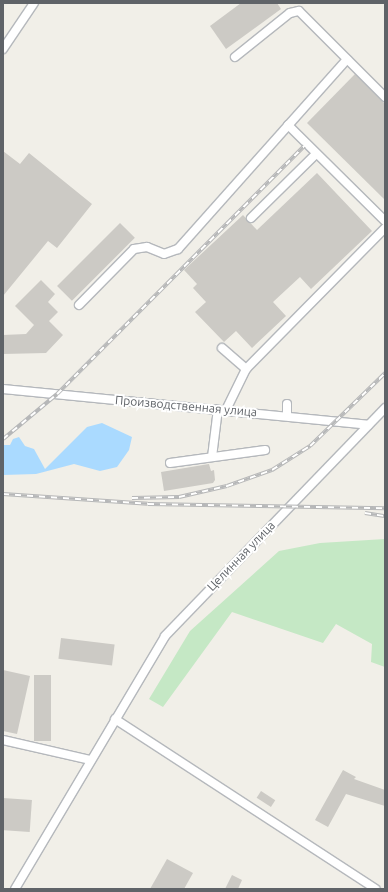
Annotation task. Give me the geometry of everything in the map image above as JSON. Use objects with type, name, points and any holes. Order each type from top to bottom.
[{"type":"street","points":[[3,49],[34,3]]},
{"type":"street","points":[[235,57],[290,13],[299,11],[385,97]]},
{"type":"street","points":[[79,305],[134,249],[147,247],[164,254],[178,249],[347,59]]},
{"type":"street","points":[[288,125],[385,221]]},
{"type":"street","points":[[251,218],[316,154]]},
{"type":"street","points":[[212,457],[222,410],[246,369],[356,261],[385,228]]},
{"type":"street","points":[[222,348],[246,369]]},
{"type":"street","name":"Производственная улица","points":[[3,389],[368,424]]},
{"type":"street","points":[[287,404],[287,416]]},
{"type":"street","name":"Целинная улица","points":[[14,889],[169,630],[385,408]]},
{"type":"street","points":[[170,463],[265,450]]},
{"type":"street","points":[[115,718],[376,889]]},
{"type":"street","points":[[3,740],[90,760]]},
{"type":"green space","points":[[385,539],[385,667],[371,662],[372,644],[336,624],[323,643],[232,612],[163,707],[149,699],[190,631],[279,551],[320,543]]},
{"type":"water","points":[[102,423],[132,437],[129,450],[117,467],[100,471],[74,464],[36,474],[3,475],[3,445],[10,445],[13,439],[19,437],[25,446],[34,449],[45,469],[87,427]]},
{"type":"building","points":[[241,3],[277,3],[281,9],[226,49],[210,26]]},
{"type":"building","points":[[355,74],[385,104],[385,200],[307,123]]},
{"type":"building","points":[[3,151],[20,164],[29,153],[92,204],[57,248],[48,241],[3,296]]},
{"type":"building","points":[[317,173],[372,231],[311,289],[300,277],[273,302],[286,316],[252,348],[236,331],[224,342],[195,312],[206,302],[193,288],[197,284],[184,270],[243,215],[257,230]]},
{"type":"building","points":[[120,223],[135,238],[72,301],[57,286]]},
{"type":"building","points":[[41,280],[55,294],[48,302],[58,312],[49,321],[63,335],[46,353],[3,354],[3,335],[26,334],[34,325],[15,306]]},
{"type":"building","points":[[209,464],[211,471],[214,470],[215,480],[213,483],[164,491],[161,472]]},
{"type":"building","points":[[61,638],[115,645],[112,665],[58,659]]},
{"type":"building","points":[[3,670],[30,676],[17,734],[3,731]]},
{"type":"building","points":[[34,675],[51,675],[51,741],[34,741]]},
{"type":"building","points":[[343,770],[356,777],[354,779],[385,790],[385,806],[346,794],[328,827],[315,820]]},
{"type":"building","points":[[261,791],[275,800],[271,807],[257,798]]},
{"type":"building","points":[[3,798],[32,800],[30,832],[3,830]]},
{"type":"building","points":[[167,859],[193,873],[184,889],[150,889]]},
{"type":"building","points":[[232,875],[242,880],[238,889],[225,889]]},
{"type":"railway","points":[[3,439],[57,394],[304,146]]},
{"type":"railway","points":[[132,498],[179,497],[227,486],[272,470],[310,446],[385,373]]},
{"type":"railway","points":[[3,494],[148,504],[385,508]]},
{"type":"railway","points":[[365,513],[385,516]]}]
